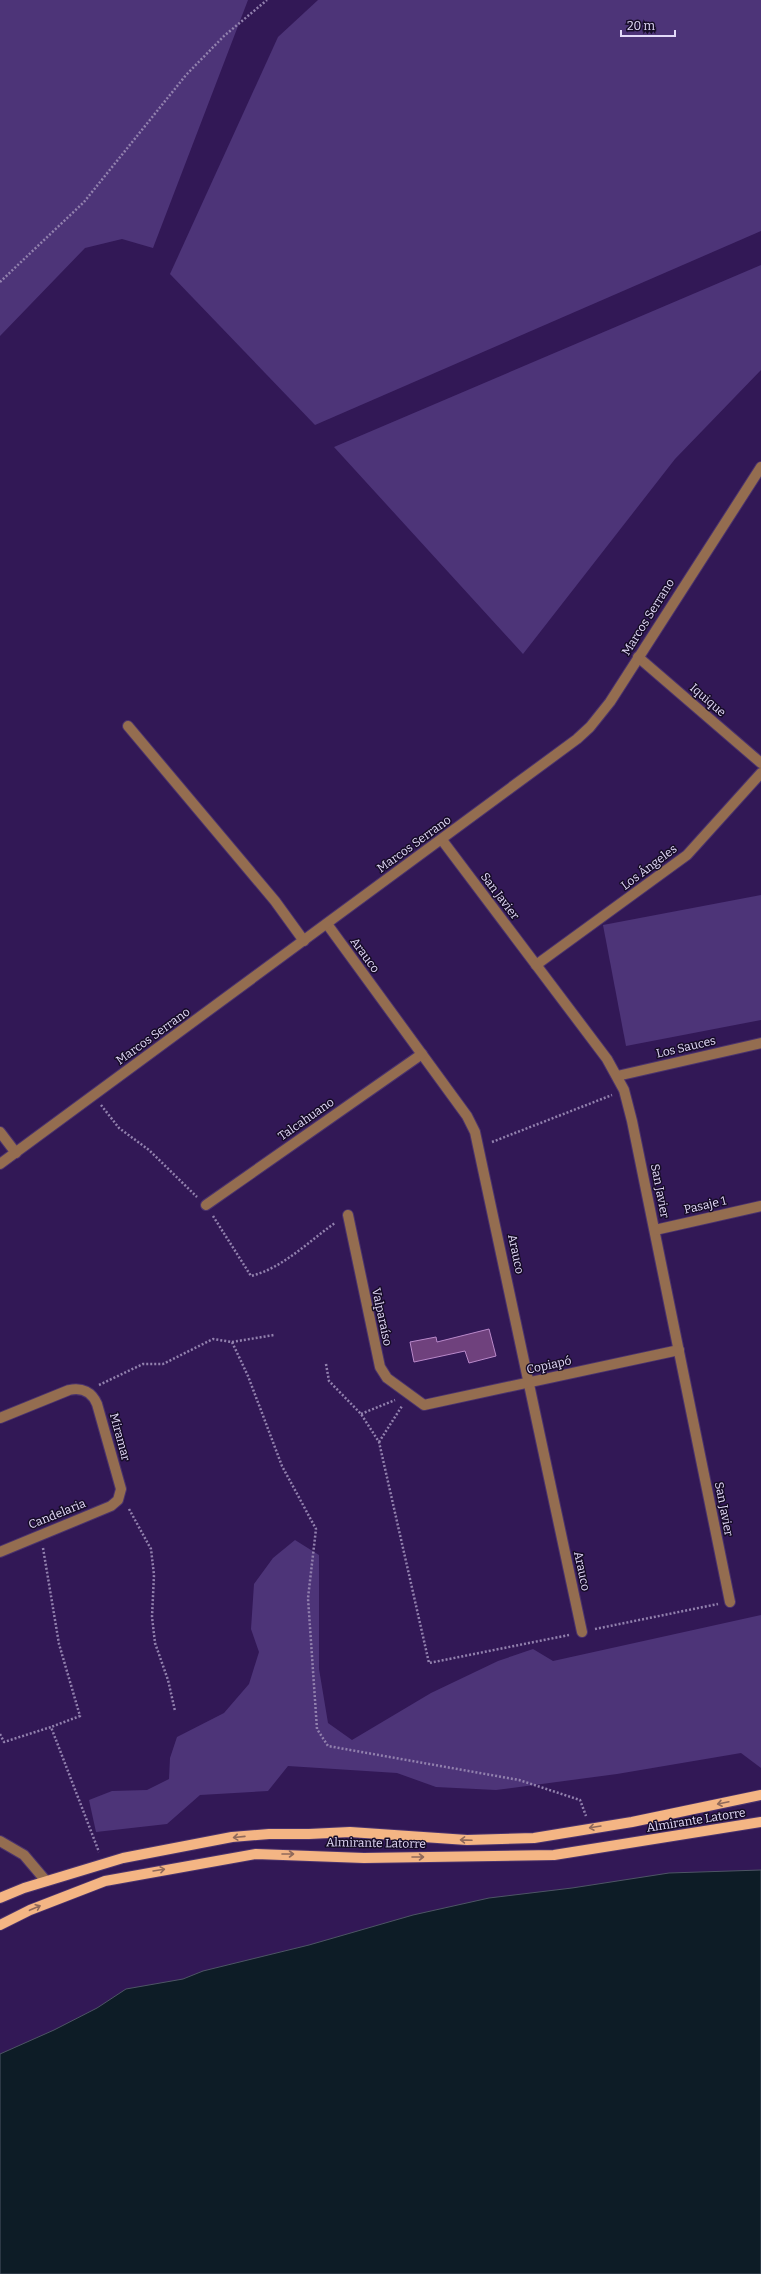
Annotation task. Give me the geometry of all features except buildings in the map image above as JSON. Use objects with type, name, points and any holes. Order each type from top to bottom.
[{"type":"main road","name":"Almirante Latorre","points":[[0,1898],[46,1881],[103,1863],[232,1838],[269,1834],[350,1832],[467,1840],[534,1838],[632,1822],[761,1795]]},
{"type":"main road","name":"Almirante Latorre","points":[[0,1925],[43,1904],[105,1881],[256,1854],[364,1858],[554,1854],[761,1822]]},
{"type":"street","name":"Marcos Serrano","points":[[0,1164],[442,840],[577,739],[601,715],[761,467]]},
{"type":"street","name":"Iquique","points":[[638,657],[761,763]]},
{"type":"street","points":[[128,726],[275,901],[304,941]]},
{"type":"street","name":"Los Ángeles","points":[[536,965],[687,855],[761,773]]},
{"type":"street","name":"San Javier","points":[[442,840],[608,1059],[624,1090],[655,1230],[730,1602]]},
{"type":"street","name":"Arauco","points":[[327,924],[467,1116],[480,1147],[582,1632]]},
{"type":"street","name":"Los Sauces","points":[[617,1076],[761,1043]]},
{"type":"street","name":"Talcahuano","points":[[206,1205],[422,1054]]},
{"type":"street","points":[[0,1132],[16,1153]]},
{"type":"street","name":"Pasaje 1","points":[[655,1230],[761,1206]]},
{"type":"street","name":"Valparaíso","points":[[348,1215],[380,1367],[387,1378],[424,1405]]},
{"type":"street","name":"Copiapó","points":[[424,1405],[679,1350]]},
{"type":"street","points":[[0,1418],[69,1390],[81,1389],[86,1391]]},
{"type":"street","name":"Miramar","points":[[86,1391],[91,1394],[97,1404],[121,1489],[120,1495]]},
{"type":"street","name":"Candelaria","points":[[0,1552],[111,1506],[120,1495]]},
{"type":"street","points":[[0,1841],[24,1855],[46,1881]]},
{"type":"path","points":[[0,282],[84,202],[186,75],[224,36],[267,0]]},
{"type":"path","points":[[480,1147],[624,1090]]},
{"type":"path","points":[[86,1391],[143,1364],[163,1364],[213,1339],[232,1342],[274,1335]]},
{"type":"path","points":[[232,1342],[248,1376],[282,1466],[316,1529],[308,1598],[317,1729],[328,1746],[519,1780],[580,1800],[590,1828]]},
{"type":"path","points":[[326,1364],[329,1381],[360,1414],[379,1442],[429,1664],[730,1602]]},
{"type":"path","points":[[360,1414],[410,1394]]},
{"type":"path","points":[[379,1442],[410,1394]]},
{"type":"path","points":[[120,1495],[151,1549],[154,1574],[152,1617],[155,1643],[168,1680],[175,1711]]},
{"type":"path","points":[[0,1734],[4,1742],[80,1716],[59,1644],[41,1534]]},
{"type":"path","points":[[51,1727],[103,1863]]},
{"type":"shaded area","points":[[0,0],[248,0],[153,248],[122,239],[85,248],[0,336]]},
{"type":"shaded area","points":[[318,0],[761,0],[761,231],[315,425],[170,274],[278,37]]},
{"type":"shaded area","points":[[761,265],[761,370],[675,459],[523,654],[334,447]]},
{"type":"shaded area","points":[[761,895],[761,1020],[626,1046],[603,925]]},
{"type":"shaded area","points":[[295,1540],[319,1555],[319,1669],[328,1723],[352,1740],[431,1693],[498,1661],[533,1649],[553,1661],[761,1615],[761,1768],[741,1753],[617,1774],[496,1790],[436,1787],[397,1773],[288,1766],[268,1791],[200,1795],[167,1824],[96,1832],[89,1800],[112,1791],[147,1790],[169,1779],[170,1758],[177,1737],[224,1713],[249,1684],[259,1652],[251,1629],[254,1584],[273,1558]]},
{"type":"water","points":[[761,1870],[761,2274],[0,2274],[0,2054],[54,2030],[97,2008],[126,1989],[183,1979],[203,1971],[309,1945],[413,1915],[489,1898],[572,1888],[669,1873]]}]
